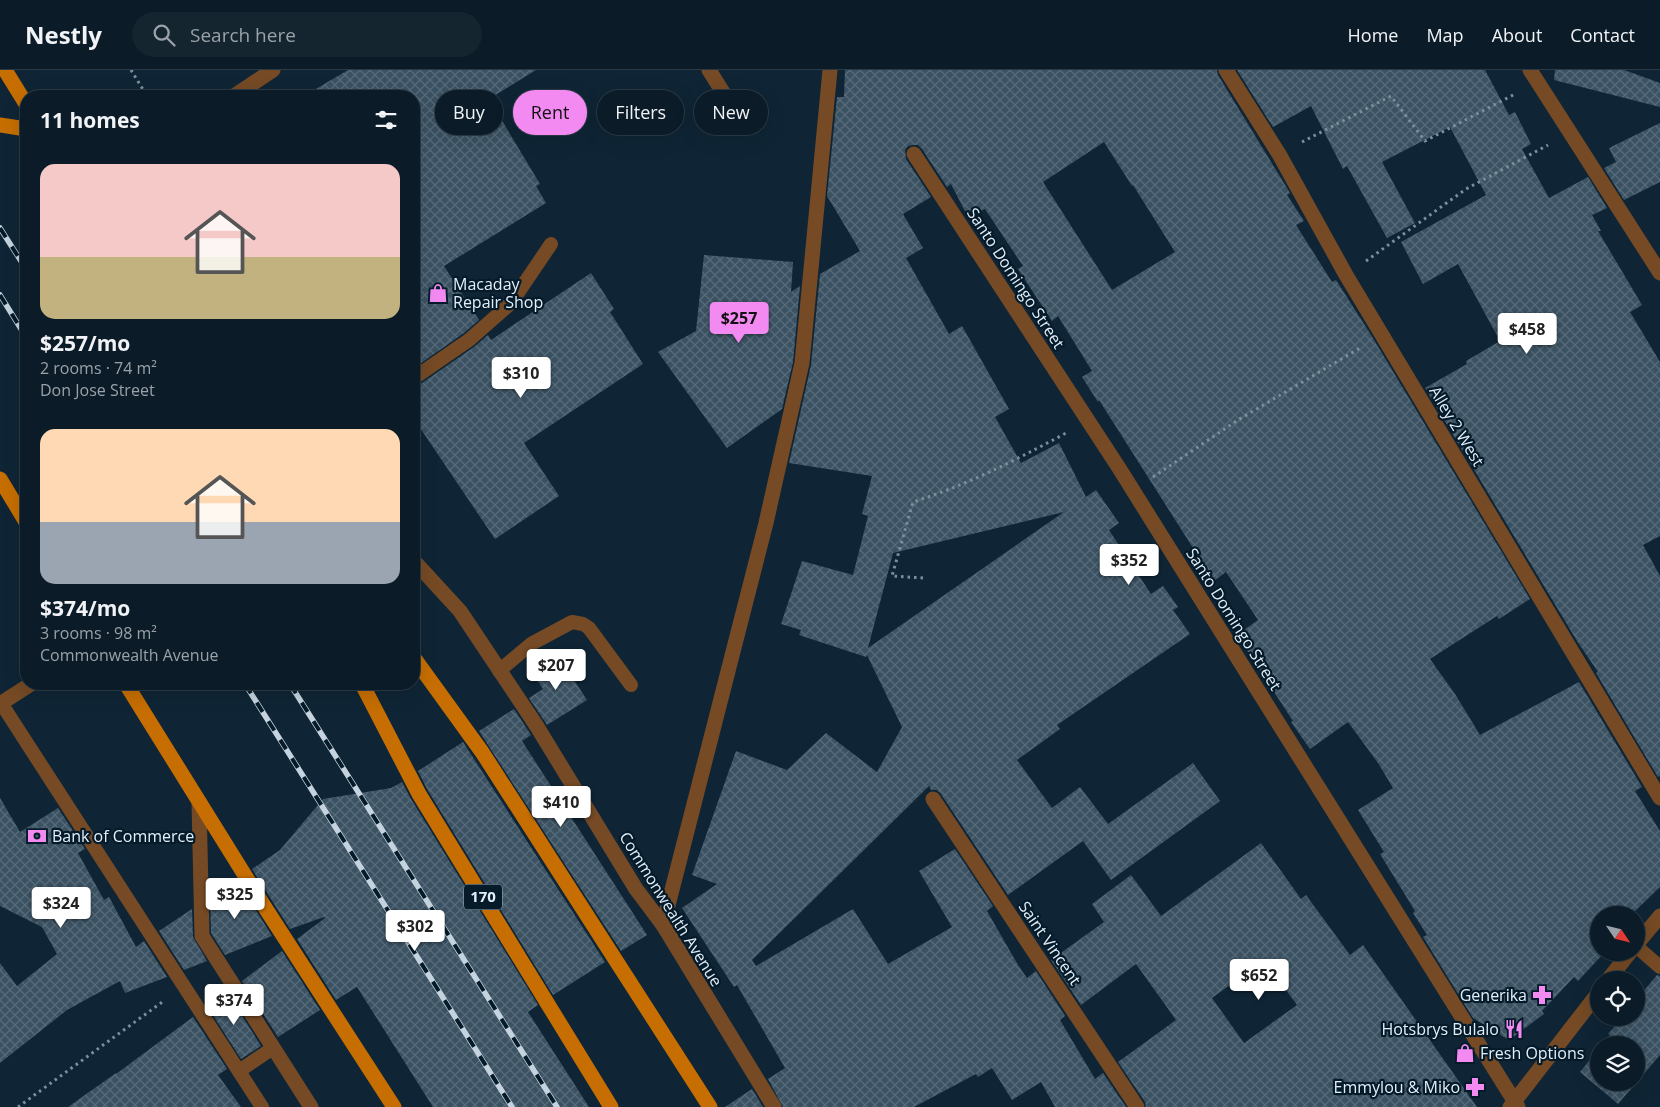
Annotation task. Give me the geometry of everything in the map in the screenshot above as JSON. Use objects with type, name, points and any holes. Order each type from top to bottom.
[{"type":"main road","points":[[6,70],[20,94]]},
{"type":"main road","points":[[0,125],[20,128]]},
{"type":"main road","points":[[0,479],[20,512]]},
{"type":"main road","points":[[420,666],[482,752],[710,1107]]},
{"type":"main road","points":[[130,690],[264,906],[394,1107]]},
{"type":"main road","name":"170","points":[[365,690],[419,794],[611,1107]]},
{"type":"street","points":[[243,90],[273,70]]},
{"type":"street","points":[[709,70],[722,90]]},
{"type":"street","points":[[662,925],[766,524],[802,363],[830,70]]},
{"type":"street","name":"Alley 2 West","points":[[1226,70],[1279,154],[1346,275],[1660,798]]},
{"type":"street","points":[[1534,76],[1660,272]]},
{"type":"street","name":"Santo Domingo Street","points":[[914,154],[1134,490],[1514,1105]]},
{"type":"street","name":"Commonwealth Avenue","points":[[420,568],[460,611],[536,725],[636,889],[662,925],[774,1107]]},
{"type":"street","points":[[0,703],[21,690]]},
{"type":"street","name":"Saint Vincent","points":[[933,799],[1138,1107]]},
{"type":"street","points":[[199,802],[202,936],[311,1107]]},
{"type":"street","points":[[1645,934],[1660,916]]},
{"type":"street","points":[[1615,971],[1623,961]]},
{"type":"street","points":[[1514,1105],[1590,1004]]},
{"type":"lane","points":[[420,374],[469,340],[511,303],[551,244]]},
{"type":"lane","points":[[500,671],[531,644],[572,622],[583,624],[589,628],[631,685]]},
{"type":"lane","points":[[0,703],[262,1107]]},
{"type":"lane","points":[[1645,953],[1660,967]]},
{"type":"lane","points":[[239,1071],[273,1048]]},
{"type":"path","points":[[131,70],[143,90]]},
{"type":"path","points":[[1279,154],[1391,96],[1425,141],[1534,76]]},
{"type":"path","points":[[1346,275],[1466,189],[1571,133]]},
{"type":"path","points":[[1134,490],[1238,420],[1382,335]]},
{"type":"path","points":[[923,578],[892,576],[913,502],[946,492],[1010,463],[1088,420]]},
{"type":"path","points":[[18,1107],[184,987]]},
{"type":"building","points":[[348,70],[536,70],[503,90],[435,90],[435,135],[503,135],[503,122],[540,184],[536,186],[546,203],[444,266],[479,320],[420,364],[420,90],[314,90]]},
{"type":"building","points":[[845,70],[1217,70],[1218,75],[1290,193],[1287,195],[1304,221],[1296,225],[1332,282],[1336,280],[1371,335],[1530,599],[1499,619],[1497,616],[1430,659],[1455,694],[1480,735],[1579,682],[1642,787],[1635,791],[1660,831],[1660,887],[1640,906],[1590,906],[1590,961],[1597,961],[1578,981],[1574,977],[1542,1011],[1544,1014],[1509,1040],[1473,1018],[1423,937],[1427,935],[1413,913],[1415,911],[1380,854],[1384,852],[1358,810],[1393,788],[1378,763],[1348,722],[1310,749],[1237,635],[1258,620],[1226,572],[1214,581],[1099,400],[1098,402],[1082,377],[1092,371],[1058,316],[1052,321],[1018,269],[1023,266],[985,209],[968,217],[951,184],[947,187],[922,149],[918,145],[913,145],[908,146],[905,150],[906,159],[931,197],[903,214],[923,248],[906,258],[949,334],[962,326],[1009,409],[995,417],[1021,463],[1059,443],[1086,497],[1096,490],[1119,523],[1109,530],[1151,594],[1163,586],[1178,607],[1173,610],[1190,634],[1057,725],[1060,729],[1017,760],[1052,808],[1080,787],[1108,824],[1193,763],[1220,801],[1111,880],[1083,841],[1008,895],[941,794],[937,790],[931,790],[929,786],[752,960],[756,966],[853,909],[888,964],[952,927],[919,871],[955,849],[993,906],[987,911],[1018,965],[1027,978],[1036,971],[1065,1016],[1060,1020],[1095,1079],[1103,1073],[1126,1107],[1055,1107],[1041,1082],[1012,1100],[992,1068],[978,1077],[976,1074],[914,1107],[783,1107],[768,1079],[785,1068],[737,985],[734,987],[682,908],[717,884],[692,875],[736,751],[787,770],[826,733],[877,772],[902,727],[867,655],[866,657],[799,635],[801,630],[781,624],[802,561],[853,575],[868,516],[862,514],[872,476],[789,463],[811,365],[820,274],[860,251],[827,196],[837,97],[844,97]],"holes":[[[1104,142],[1175,252],[1112,290],[1043,182]],[[1064,512],[868,648],[893,553]]]},
{"type":"building","points":[[1237,70],[1485,70],[1509,115],[1515,112],[1531,144],[1522,149],[1549,198],[1588,177],[1607,208],[1592,215],[1601,231],[1598,231],[1642,305],[1630,312],[1660,362],[1660,536],[1643,545],[1660,576],[1660,776],[1658,777],[1596,673],[1598,672],[1577,641],[1425,388],[1467,364],[1466,361],[1500,341],[1458,264],[1423,284],[1401,242],[1486,195],[1450,127],[1382,162],[1415,223],[1387,238],[1347,166],[1343,169],[1311,106],[1273,127]]},
{"type":"building","points":[[1555,70],[1624,70],[1660,83],[1660,107],[1554,80]]},
{"type":"building","points":[[1660,123],[1660,182],[1624,200],[1604,168],[1616,162],[1609,148]]},
{"type":"building","points":[[704,255],[793,262],[791,292],[800,286],[793,362],[782,409],[727,448],[658,352],[696,331]]},
{"type":"building","points":[[591,273],[614,309],[610,312],[643,364],[524,443],[559,496],[495,539],[420,428],[420,384],[488,335],[491,340]]},
{"type":"building","points":[[557,654],[587,700],[547,725],[529,698],[543,689],[531,671]]},
{"type":"building","points":[[514,709],[531,735],[522,741],[647,935],[621,951],[479,731]]},
{"type":"building","points":[[463,742],[605,962],[553,995],[427,789],[418,771]]},
{"type":"building","points":[[402,782],[538,1005],[528,1012],[589,1107],[433,1107],[357,987],[336,1000],[297,939],[325,918],[290,929],[252,869],[280,850],[323,799],[391,788]]},
{"type":"building","points":[[0,798],[20,832],[58,808],[85,849],[78,853],[104,900],[109,897],[136,947],[144,941],[167,977],[125,993],[120,981],[67,1010],[0,1063],[0,963],[17,986],[57,954],[42,927],[0,906]]},
{"type":"building","points":[[1261,843],[1301,899],[1306,895],[1350,955],[1363,945],[1477,1107],[1146,1107],[1145,1102],[1118,1062],[1176,1020],[1136,964],[1081,1005],[1051,960],[1104,922],[1092,904],[1131,875],[1161,916]],"holes":[[[1264,960],[1297,1005],[1244,1043],[1212,998]]]},
{"type":"building","points":[[237,880],[272,936],[225,955],[211,933],[210,897]]},
{"type":"building","points":[[192,909],[193,937],[207,961],[184,970],[159,931]]},
{"type":"building","points":[[282,951],[320,1010],[278,1037],[242,981]]},
{"type":"building","points":[[1657,975],[1660,976],[1660,1055],[1645,1072],[1645,1036],[1609,1036],[1608,1034],[1615,1026],[1645,1026],[1645,989]]},
{"type":"building","points":[[227,992],[261,1046],[241,1059],[207,1006]]},
{"type":"building","points":[[193,1017],[227,1069],[218,1075],[241,1107],[68,1107],[116,1074]]},
{"type":"building","points":[[1590,1060],[1590,1080],[1580,1072]]},
{"type":"building","points":[[752,1089],[763,1107],[725,1107]]},
{"type":"building","points":[[1603,1091],[1629,1091],[1618,1104]]},
{"type":"railway","points":[[0,228],[20,260]]},
{"type":"railway","points":[[0,295],[20,327]]},
{"type":"railway","points":[[249,690],[512,1107]]},
{"type":"railway","points":[[294,690],[557,1107]]},
{"type":"place","name":"Macaday Repair Shop","points":[[438,293]]},
{"type":"place","name":"Bank of Commerce","points":[[37,836]]},
{"type":"place","name":"Generika","points":[[1542,995]]},
{"type":"place","name":"Hotsbrys Bulalo","points":[[1514,1029]]},
{"type":"place","name":"Fresh Options","points":[[1465,1053]]},
{"type":"place","name":"Emmylou & Miko","points":[[1475,1087]]}]
